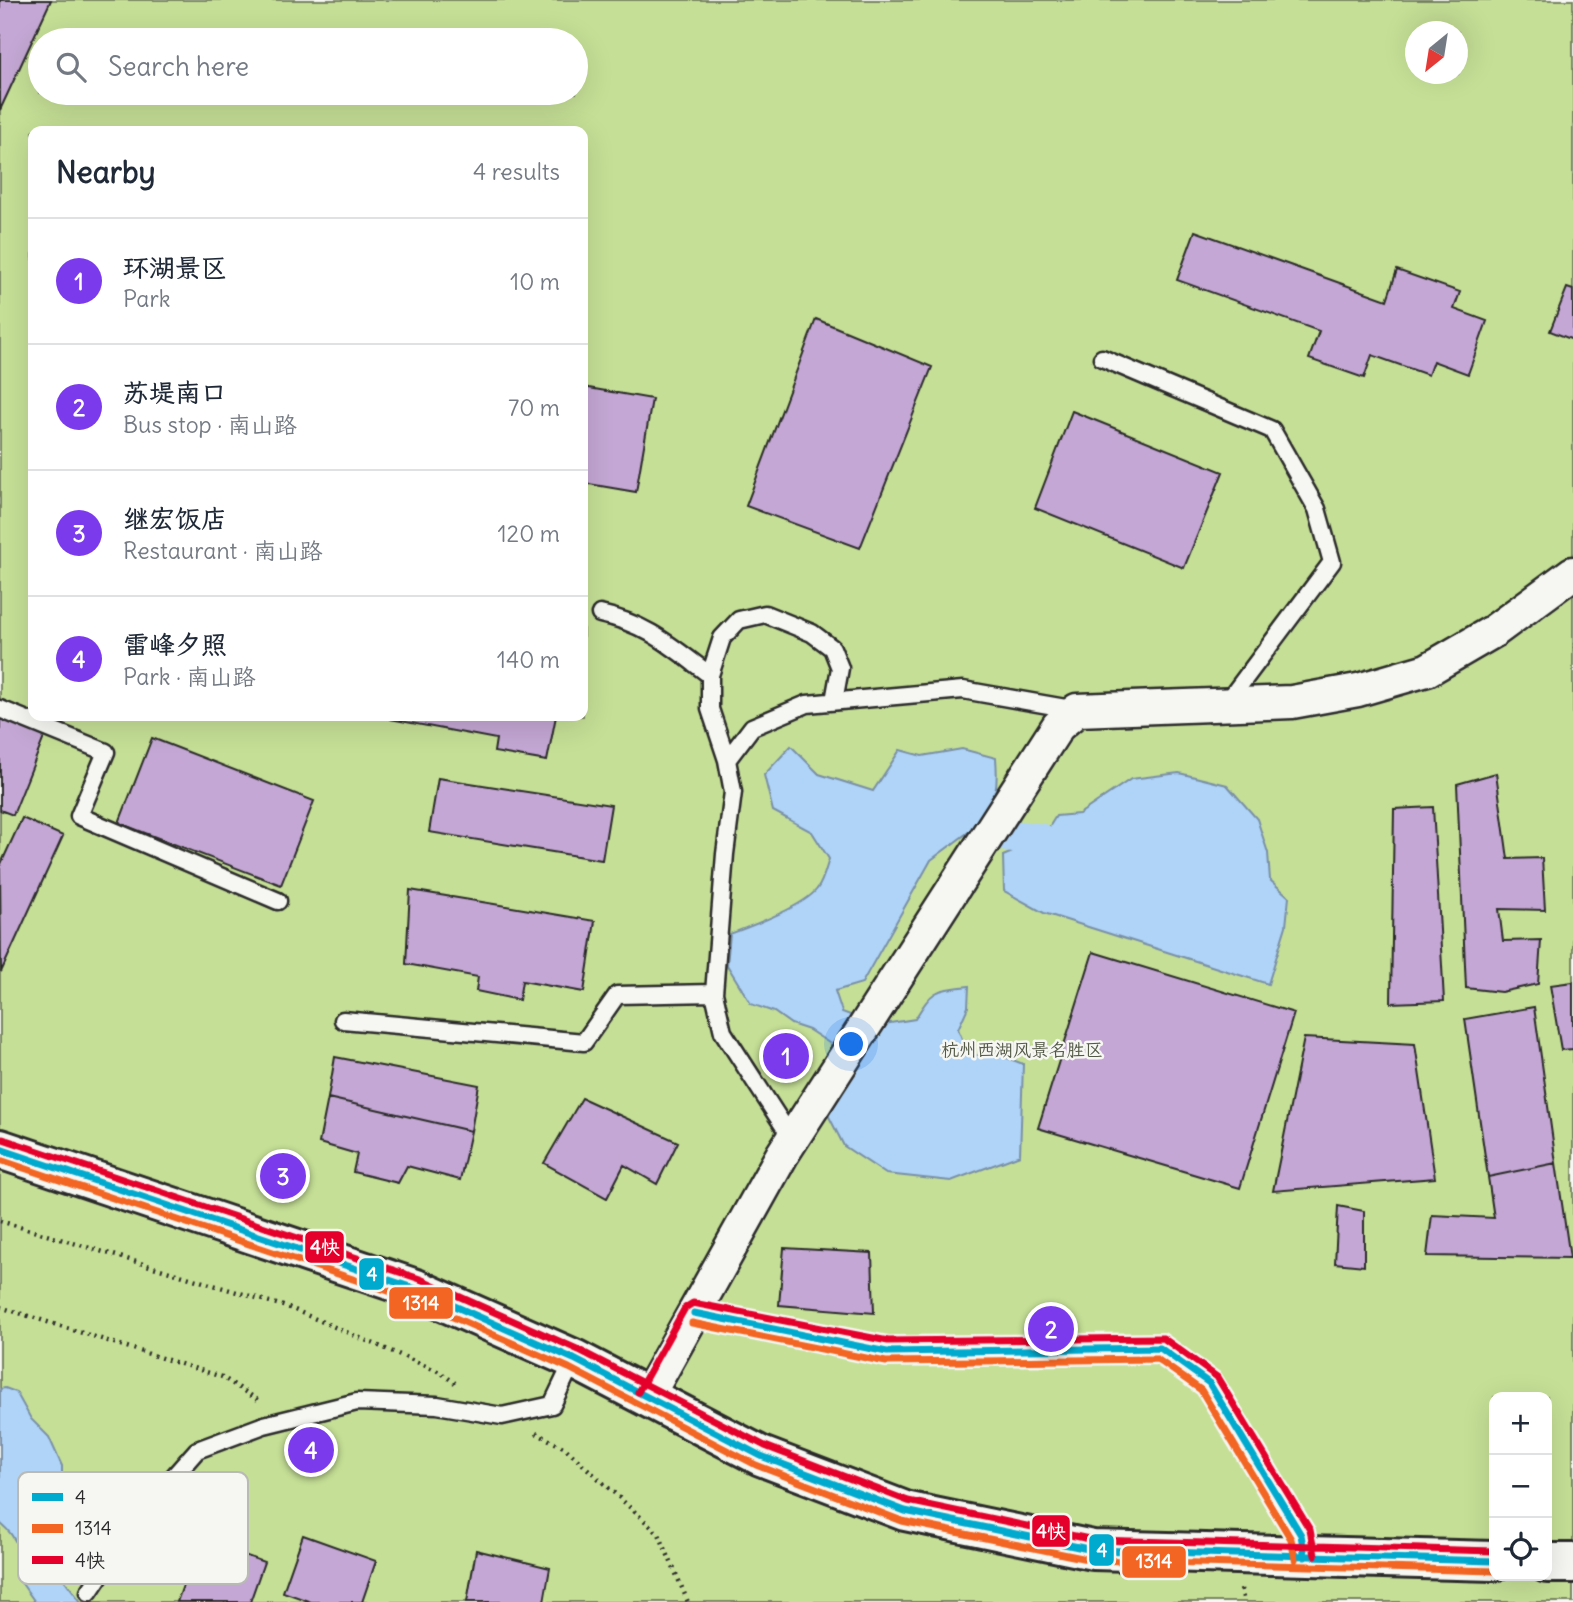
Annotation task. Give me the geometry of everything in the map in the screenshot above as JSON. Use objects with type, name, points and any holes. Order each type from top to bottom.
[{"type":"main road","points":[[0,1149],[416,1289],[574,1359],[761,1456],[905,1511],[1093,1550],[1489,1561]]},
{"type":"main road","points":[[1552,1563],[1573,1563]]},
{"type":"street","points":[[647,1397],[792,1139],[1058,726],[1077,710],[1292,702],[1358,690],[1427,670],[1494,631],[1573,573]]},
{"type":"lane","points":[[1102,358],[1272,430],[1317,509],[1332,562],[1225,705]]},
{"type":"lane","points":[[600,614],[620,618],[653,632],[710,675]]},
{"type":"lane","points":[[792,1139],[723,1032],[714,993],[733,792],[727,760],[710,709],[710,675],[722,638],[739,620],[765,614],[812,633],[832,648],[840,668],[834,701]]},
{"type":"lane","points":[[727,760],[752,727],[807,704],[963,690],[1077,710]]},
{"type":"lane","points":[[0,709],[28,720]]},
{"type":"lane","points":[[30,721],[106,752],[79,817],[278,901]]},
{"type":"lane","points":[[343,1020],[584,1042],[617,995],[714,993]]},
{"type":"lane","points":[[694,1313],[887,1352],[1160,1348],[1209,1383],[1301,1535],[1305,1557]]},
{"type":"lane","points":[[178,1472],[197,1450],[264,1425],[357,1402],[437,1405],[502,1416],[552,1405],[574,1359]]},
{"type":"lane","points":[[89,1592],[94,1584]]},
{"type":"path","points":[[0,1221],[290,1308],[440,1372],[502,1416],[565,1448],[659,1534],[688,1602]]},
{"type":"path","points":[[0,1307],[222,1377],[288,1419]]},
{"type":"green space","name":"杭州西湖风景名胜区","points":[[0,0],[1573,0],[1573,1602],[0,1602]]},
{"type":"water","points":[[791,746],[819,774],[873,791],[900,750],[922,756],[962,749],[996,758],[995,792],[991,807],[982,822],[931,860],[862,983],[835,991],[842,1012],[878,1025],[915,1019],[931,996],[942,990],[969,986],[968,1007],[958,1029],[969,1056],[995,1053],[1023,1064],[1020,1155],[951,1181],[886,1174],[844,1146],[822,1103],[845,1064],[829,1043],[809,1030],[791,1024],[774,1012],[751,1004],[727,965],[730,934],[776,915],[810,896],[821,883],[829,859],[812,832],[773,811],[764,775]]},
{"type":"water","points":[[1179,773],[1227,785],[1257,819],[1268,853],[1270,880],[1289,897],[1286,926],[1268,984],[1044,913],[1004,891],[1003,856],[1041,840],[1056,816],[1079,814],[1131,779]]},
{"type":"water","points":[[0,1389],[16,1392],[31,1419],[49,1437],[62,1466],[62,1472],[18,1472],[18,1548],[12,1535],[0,1523]]},
{"type":"water","points":[[22,1584],[68,1584],[81,1602],[35,1602]]},
{"type":"building","points":[[0,0],[51,0],[38,28],[28,28],[28,50],[0,110]]},
{"type":"building","points":[[1195,231],[1387,300],[1397,270],[1460,292],[1454,309],[1487,321],[1468,374],[1433,361],[1428,375],[1372,355],[1364,378],[1309,359],[1319,331],[1177,280]]},
{"type":"building","points":[[1567,288],[1573,290],[1573,340],[1550,331]]},
{"type":"building","points":[[816,319],[932,367],[860,548],[746,506]]},
{"type":"building","points":[[588,388],[652,399],[636,492],[588,484]]},
{"type":"building","points":[[1072,411],[1223,472],[1184,568],[1035,508]]},
{"type":"building","points":[[0,711],[47,730],[13,815],[0,810]]},
{"type":"building","points":[[401,721],[555,721],[547,761],[494,752],[496,739]]},
{"type":"building","points":[[152,738],[314,801],[281,885],[119,823]]},
{"type":"building","points":[[1496,773],[1508,859],[1542,858],[1545,910],[1499,909],[1503,941],[1541,940],[1538,984],[1501,992],[1466,988],[1457,784]]},
{"type":"building","points":[[438,778],[611,805],[602,860],[429,832]]},
{"type":"building","points":[[1433,807],[1444,1001],[1391,1003],[1394,809]]},
{"type":"building","points":[[22,818],[63,836],[1,972],[0,866]]},
{"type":"building","points":[[410,890],[595,921],[584,992],[522,981],[519,1000],[476,991],[478,977],[406,964]]},
{"type":"building","points":[[1093,952],[1294,1013],[1240,1188],[1038,1128]]},
{"type":"building","points":[[1573,982],[1573,1049],[1561,1050],[1550,985]]},
{"type":"building","points":[[1534,1007],[1556,1163],[1488,1177],[1465,1019]]},
{"type":"building","points":[[1304,1038],[1415,1044],[1435,1178],[1273,1191]]},
{"type":"building","points":[[335,1057],[479,1085],[471,1131],[328,1098]]},
{"type":"building","points":[[328,1098],[471,1131],[460,1180],[407,1166],[398,1183],[353,1172],[357,1154],[319,1143]]},
{"type":"building","points":[[582,1098],[678,1142],[657,1184],[624,1165],[607,1198],[544,1163]]},
{"type":"building","points":[[1556,1163],[1570,1258],[1427,1256],[1432,1215],[1494,1218],[1488,1177]]},
{"type":"building","points":[[1338,1206],[1364,1211],[1364,1266],[1335,1263]]},
{"type":"building","points":[[784,1248],[872,1253],[874,1313],[779,1305]]},
{"type":"building","points":[[303,1535],[376,1561],[362,1602],[311,1602],[283,1592]]},
{"type":"building","points":[[476,1550],[550,1568],[544,1602],[467,1602]]},
{"type":"building","points":[[248,1556],[264,1562],[250,1602],[177,1602],[183,1584],[248,1584]]},
{"type":"waterway","points":[[982,822],[1009,836],[1041,840]]},
{"type":"transit line","name":"4快","points":[[3,1139],[420,1279],[579,1350],[765,1446],[908,1501],[1094,1540],[1489,1551]]},
{"type":"transit line","name":"4","points":[[0,1149],[416,1289],[574,1359],[761,1456],[905,1511],[1093,1550],[1489,1561]]},
{"type":"transit line","name":"1314","points":[[0,1160],[412,1299],[569,1368],[756,1465],[902,1521],[1092,1560],[1489,1571]]},
{"type":"transit line","name":"4快","points":[[638,1392],[685,1308],[693,1303],[888,1341],[1163,1338],[1217,1377],[1310,1530],[1315,1555]]},
{"type":"transit line","name":"4","points":[[694,1313],[887,1352],[1160,1348],[1209,1383],[1301,1535],[1305,1557]]},
{"type":"transit line","name":"1314","points":[[692,1323],[886,1362],[1157,1359],[1201,1390],[1291,1539],[1295,1559]]},
{"type":"place","name":"环湖景区","points":[[786,1056]]},
{"type":"place","name":"继宏饭店","points":[[283,1176]]},
{"type":"place","name":"苏堤南口","points":[[1051,1329]]},
{"type":"place","name":"雷峰夕照","points":[[311,1450]]}]
